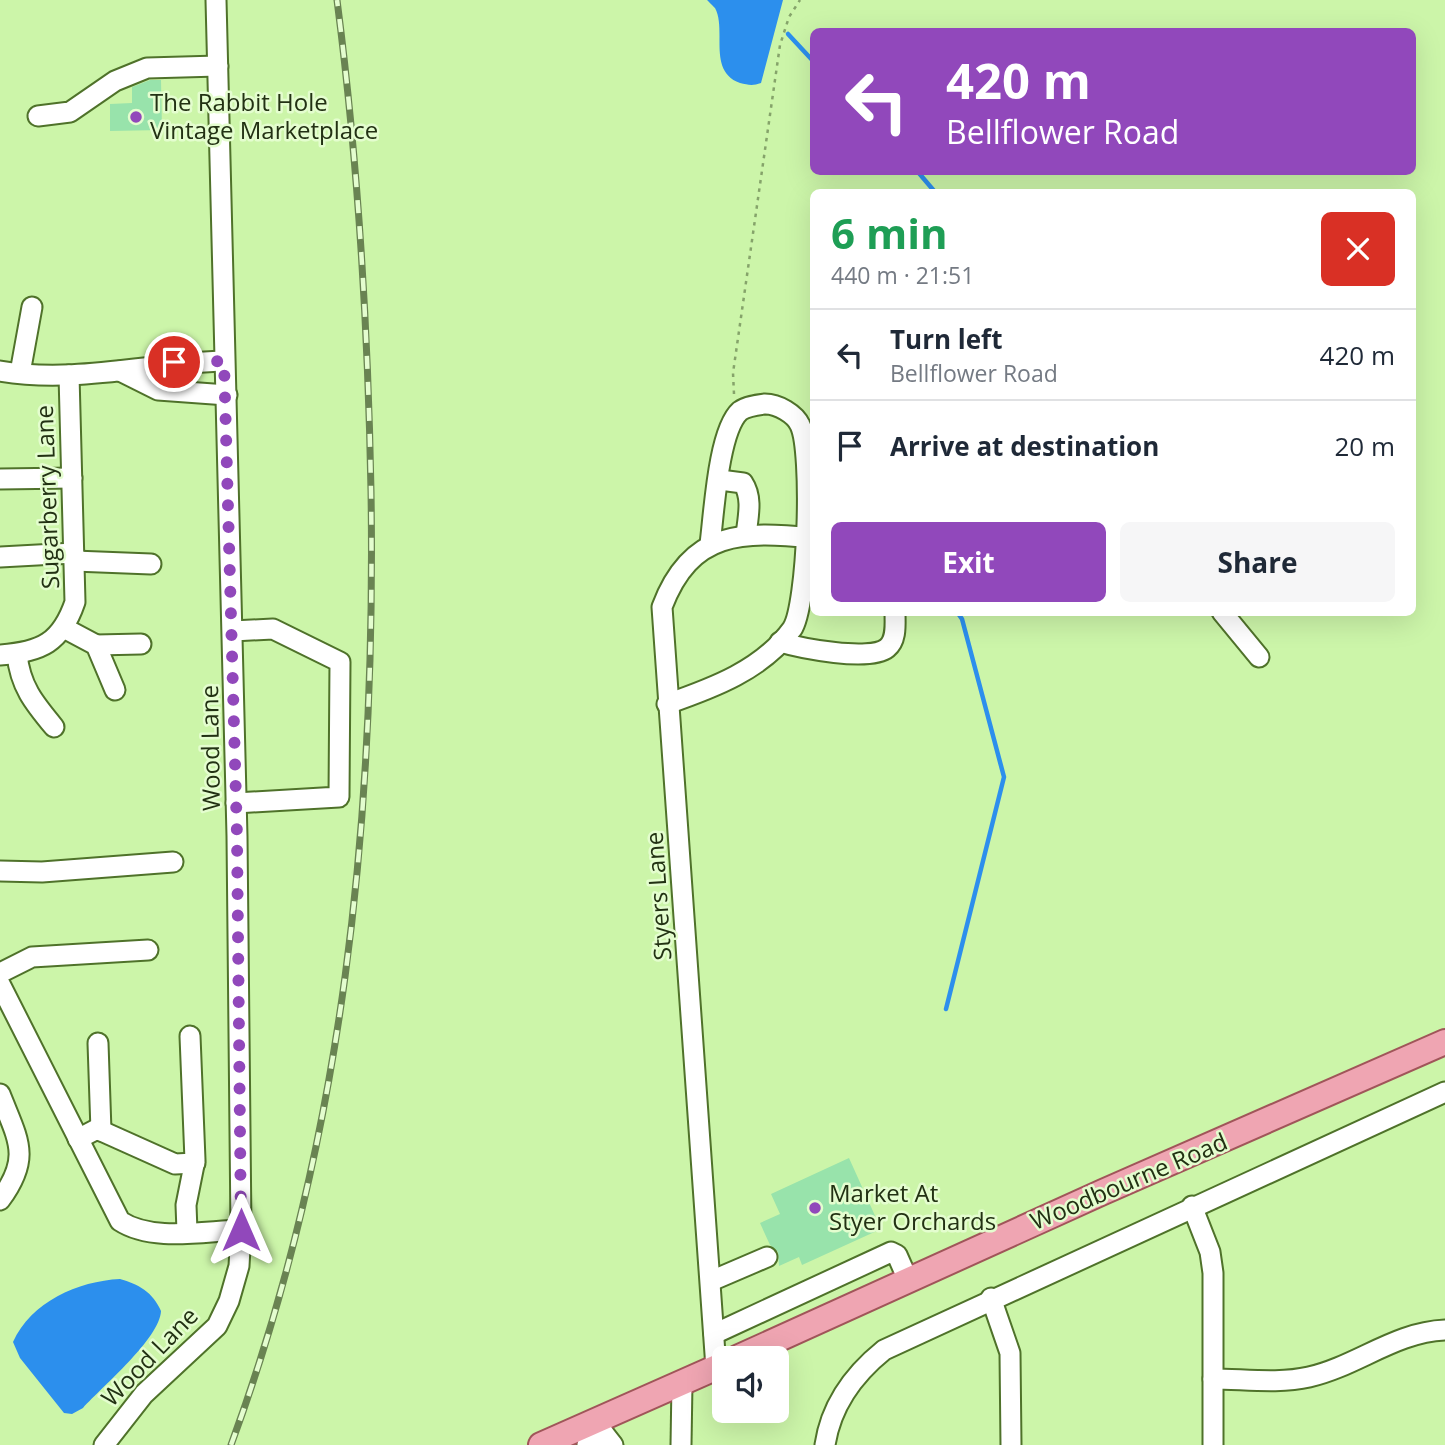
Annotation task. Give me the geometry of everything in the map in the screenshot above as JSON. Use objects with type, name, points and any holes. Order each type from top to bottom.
[{"type":"main road","name":"Woodbourne Road","points":[[763,1346],[1445,1042]]},
{"type":"main road","name":"Woodbourne Road","points":[[541,1445],[604,1433],[682,1383],[712,1369]]},
{"type":"street","name":"Wood Lane","points":[[104,1445],[144,1394],[217,1326],[229,1301],[239,1266],[241,1230],[233,631],[216,0]]},
{"type":"street","points":[[38,117],[70,112],[115,81],[147,68],[218,66]]},
{"type":"street","points":[[32,307],[10,372],[69,374],[120,371],[174,362],[224,361]]},
{"type":"street","points":[[120,371],[158,390],[227,395]]},
{"type":"street","name":"Sugarberry Lane","points":[[64,628],[75,602],[69,374]]},
{"type":"street","points":[[667,705],[717,687],[764,659],[807,609],[809,568],[809,537],[809,479],[805,440],[800,424],[792,415],[770,404],[742,409],[726,436],[709,544],[746,535],[809,537]]},
{"type":"street","points":[[0,479],[72,478]]},
{"type":"street","points":[[719,480],[743,483],[747,489],[750,496],[746,535]]},
{"type":"street","name":"Styers Lane","points":[[709,544],[691,560],[672,586],[662,607],[714,1334],[719,1346]]},
{"type":"street","points":[[0,557],[74,557],[151,564]]},
{"type":"street","points":[[780,642],[805,650],[870,653],[886,650],[894,639],[895,616]]},
{"type":"street","points":[[1225,616],[1259,657]]},
{"type":"street","points":[[54,727],[28,695],[8,654],[39,649],[64,628],[96,645],[141,644]]},
{"type":"street","points":[[233,631],[273,629],[341,662],[339,797],[236,803]]},
{"type":"street","points":[[96,645],[115,690]]},
{"type":"street","points":[[0,871],[42,872],[173,862]]},
{"type":"street","points":[[0,974],[32,957],[148,950]]},
{"type":"street","points":[[0,984],[120,1221],[131,1228],[151,1232],[241,1230]]},
{"type":"street","points":[[187,1231],[186,1205],[195,1163],[190,1036]]},
{"type":"street","points":[[98,1044],[101,1131]]},
{"type":"street","points":[[825,1445],[838,1400],[869,1362],[904,1338],[1445,1092]]},
{"type":"street","points":[[0,1094],[21,1145],[20,1163],[14,1181],[0,1200]]},
{"type":"street","points":[[78,1139],[97,1129],[175,1164],[195,1163]]},
{"type":"street","points":[[1192,1206],[1210,1252],[1213,1445]]},
{"type":"street","points":[[714,1334],[891,1252],[897,1255],[908,1280]]},
{"type":"street","points":[[711,1281],[767,1257]]},
{"type":"street","points":[[802,1293],[816,1322]]},
{"type":"street","points":[[991,1298],[1010,1353],[1011,1445]]},
{"type":"street","points":[[1213,1379],[1307,1378],[1332,1370],[1401,1338],[1445,1330]]},
{"type":"street","points":[[681,1445],[682,1383]]},
{"type":"street","points":[[587,1445],[604,1433]]},
{"type":"path","points":[[742,409],[734,397],[733,373],[740,321],[780,45],[789,17],[800,0]]},
{"type":"water","points":[[707,0],[783,0],[761,83],[740,83],[724,69],[718,17],[715,8]]},
{"type":"water","points":[[120,1279],[139,1286],[154,1299],[161,1311],[158,1322],[141,1348],[83,1408],[72,1414],[64,1413],[20,1358],[13,1342],[31,1316],[58,1296],[88,1284]]},
{"type":"building","name":"The Rabbit Hole Vintage Marketplace","points":[[150,80],[161,80],[162,130],[110,131],[110,104],[132,103],[132,87]]},
{"type":"building","points":[[849,1158],[881,1229],[802,1265],[799,1257],[779,1266],[778,1252],[770,1245],[760,1223],[780,1214],[771,1194]]},
{"type":"waterway","points":[[788,34],[810,58]]},
{"type":"waterway","points":[[921,175],[932,189]]},
{"type":"waterway","points":[[946,1009],[1004,777],[960,616]]},
{"type":"railway","points":[[231,1445],[270,1329],[301,1213],[326,1094],[345,975],[359,855],[371,613],[370,429],[356,183],[337,0]]},
{"type":"place","name":"The Rabbit Hole Vintage Marketplace","points":[[136,117]]},
{"type":"place","name":"Market At Styer Orchards","points":[[815,1208]]},
{"type":"route","points":[[174,362],[224,361],[227,395],[237,836],[241,1230]]}]
